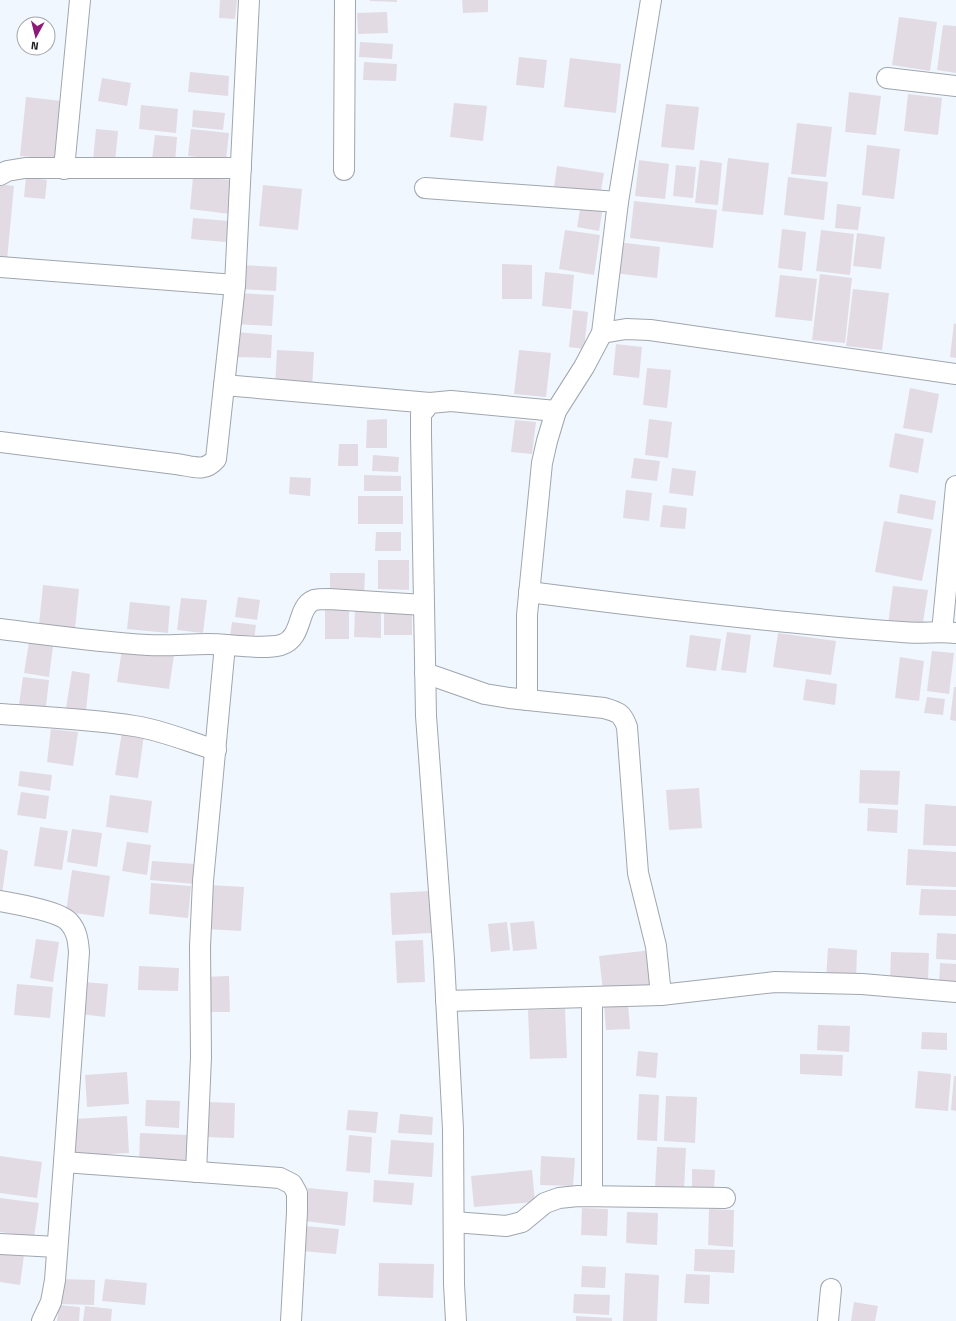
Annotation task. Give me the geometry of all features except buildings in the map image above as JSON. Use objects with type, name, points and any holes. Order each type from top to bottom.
[{"type":"street","points":[[64,169],[80,0]]},
{"type":"street","points":[[0,442],[203,468],[211,465],[216,459],[235,284],[249,0]]},
{"type":"street","points":[[344,170],[345,0]]},
{"type":"street","points":[[527,700],[526,616],[542,463],[556,412],[584,367],[602,333],[618,202],[651,0]]},
{"type":"street","points":[[887,78],[956,86]]},
{"type":"street","points":[[0,175],[8,171],[25,168],[241,168]]},
{"type":"street","points":[[425,188],[618,202]]},
{"type":"street","points":[[0,267],[235,284]]},
{"type":"street","points":[[602,333],[626,329],[650,330],[956,374]]},
{"type":"street","points":[[224,385],[430,403],[451,401],[556,412]]},
{"type":"street","points":[[430,403],[421,414],[426,716],[446,1001],[453,1129],[456,1321]]},
{"type":"street","points":[[529,592],[665,610],[861,629],[949,633],[956,493]]},
{"type":"street","points":[[0,629],[149,645],[225,644],[269,646],[282,644],[290,640],[296,633],[306,607],[313,600],[329,599],[424,605]]},
{"type":"street","points":[[196,1172],[201,1056],[200,940],[225,644]]},
{"type":"street","points":[[425,673],[485,694],[604,708],[617,712],[623,717],[627,727],[638,873],[656,946],[661,995]]},
{"type":"street","points":[[0,714],[108,722],[135,726],[216,750]]},
{"type":"street","points":[[0,901],[51,913],[68,921],[77,935],[79,952],[52,1302],[42,1321]]},
{"type":"street","points":[[446,1001],[661,995],[775,982],[862,984],[956,992]]},
{"type":"street","points":[[592,997],[592,1196]]},
{"type":"street","points":[[64,1162],[280,1178],[292,1184],[297,1193],[297,1212],[291,1321]]},
{"type":"street","points":[[454,1222],[506,1226],[522,1222],[545,1203],[559,1198],[578,1196],[725,1198]]},
{"type":"street","points":[[0,1244],[57,1247]]},
{"type":"street","points":[[828,1321],[831,1289]]}]
